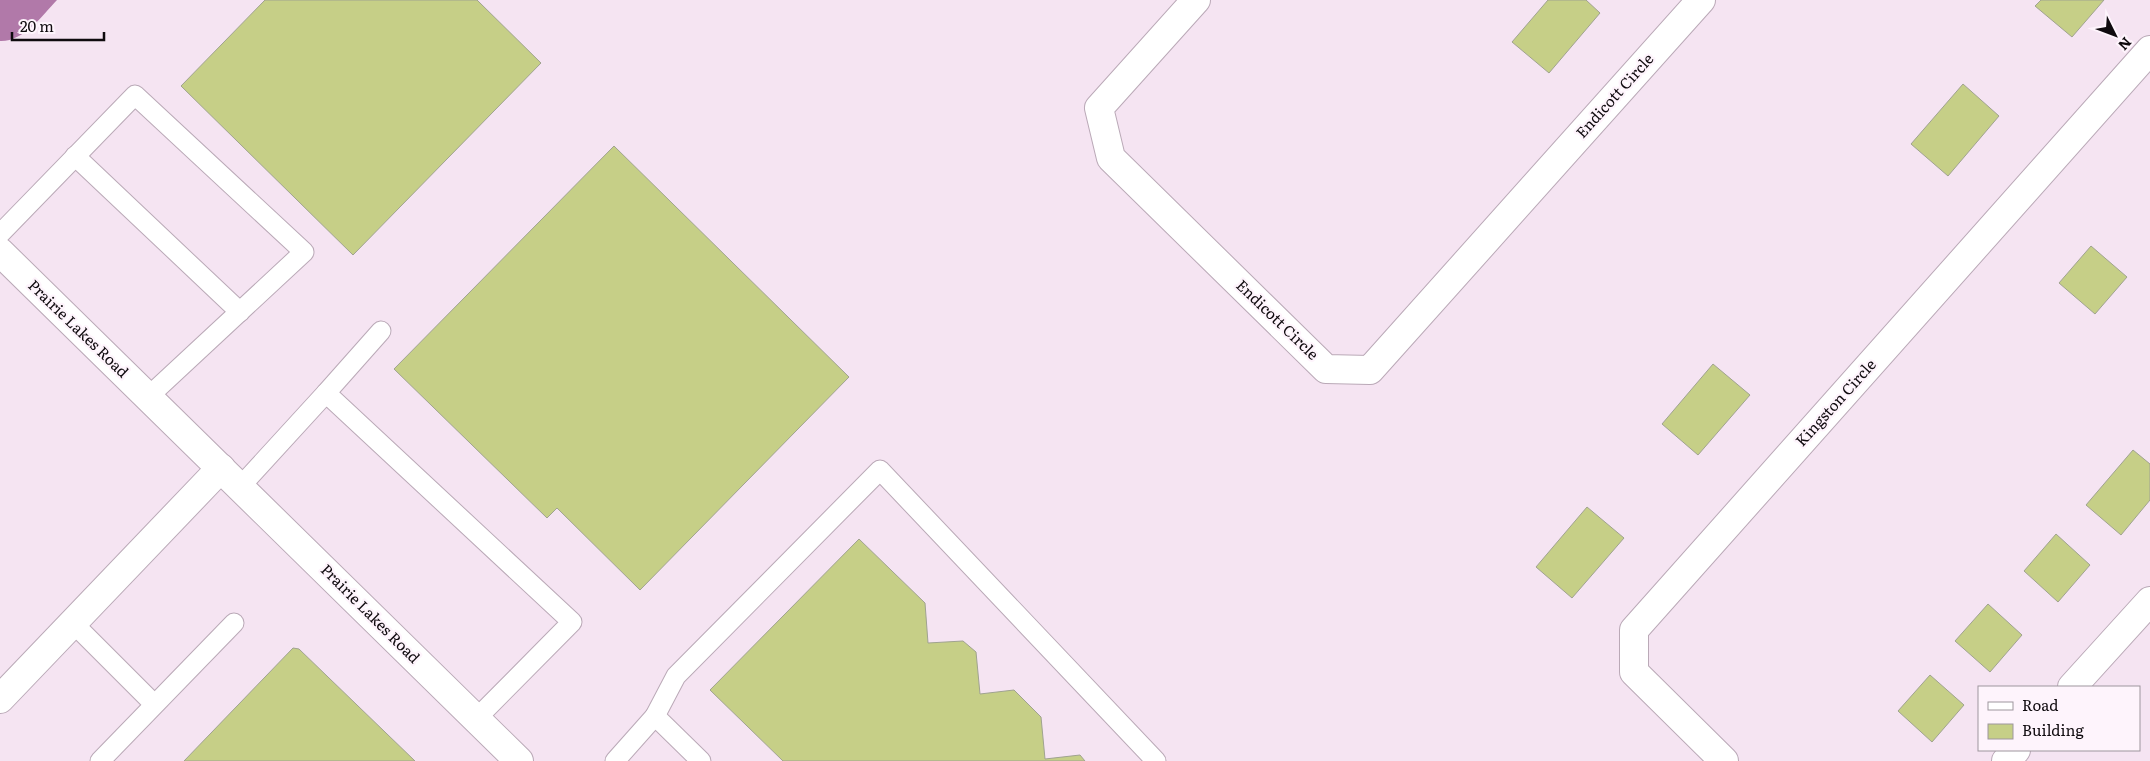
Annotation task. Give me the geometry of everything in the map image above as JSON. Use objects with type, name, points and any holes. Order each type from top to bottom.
[{"type":"street","name":"Endicott Circle","points":[[1196,0],[1099,108],[1111,158],[1326,368],[1370,370],[1701,0]]},
{"type":"street","name":"Kingston Circle","points":[[1724,761],[1634,672],[1634,630],[2150,50]]},
{"type":"street","name":"Prairie Lakes Road","points":[[0,252],[519,761]]},
{"type":"street","points":[[0,699],[220,468]]},
{"type":"street","points":[[2073,686],[2150,601]]},
{"type":"street","points":[[2006,761],[2015,751]]},
{"type":"lane","points":[[0,234],[136,95],[304,252],[148,397]]},
{"type":"lane","points":[[75,156],[240,312]]},
{"type":"lane","points":[[240,487],[381,331]]},
{"type":"lane","points":[[326,393],[572,622],[476,719]]},
{"type":"lane","points":[[615,761],[655,716],[676,676],[880,470],[1156,761]]},
{"type":"lane","points":[[73,622],[154,704]]},
{"type":"lane","points":[[100,761],[234,623]]},
{"type":"lane","points":[[655,716],[701,761]]},
{"type":"shaded area","points":[[0,0],[57,0],[24,33],[8,40],[0,41]]},
{"type":"building","points":[[265,0],[477,0],[541,63],[353,255],[181,86]]},
{"type":"building","points":[[1548,0],[1586,0],[1600,13],[1549,73],[1512,42]]},
{"type":"building","points":[[2041,0],[2104,0],[2072,37],[2035,6]]},
{"type":"building","points":[[1963,84],[1999,116],[1948,176],[1911,144]]},
{"type":"building","points":[[614,146],[849,377],[640,590],[557,508],[547,518],[394,369]]},
{"type":"building","points":[[2091,246],[2127,277],[2095,314],[2059,283]]},
{"type":"building","points":[[1713,364],[1750,395],[1698,455],[1662,424]]},
{"type":"building","points":[[2133,450],[2150,464],[2150,500],[2121,535],[2086,505]]},
{"type":"building","points":[[1587,507],[1624,538],[1572,598],[1536,567]]},
{"type":"building","points":[[2056,534],[2090,565],[2058,602],[2024,571]]},
{"type":"building","points":[[859,539],[925,603],[928,643],[963,641],[976,652],[980,694],[1014,690],[1041,717],[1045,759],[1080,755],[1085,761],[783,761],[710,690]]},
{"type":"building","points":[[1988,604],[2022,635],[1990,672],[1955,641]]},
{"type":"building","points":[[293,648],[299,649],[415,761],[184,761]]},
{"type":"building","points":[[1930,675],[1964,705],[1932,742],[1898,711]]}]
